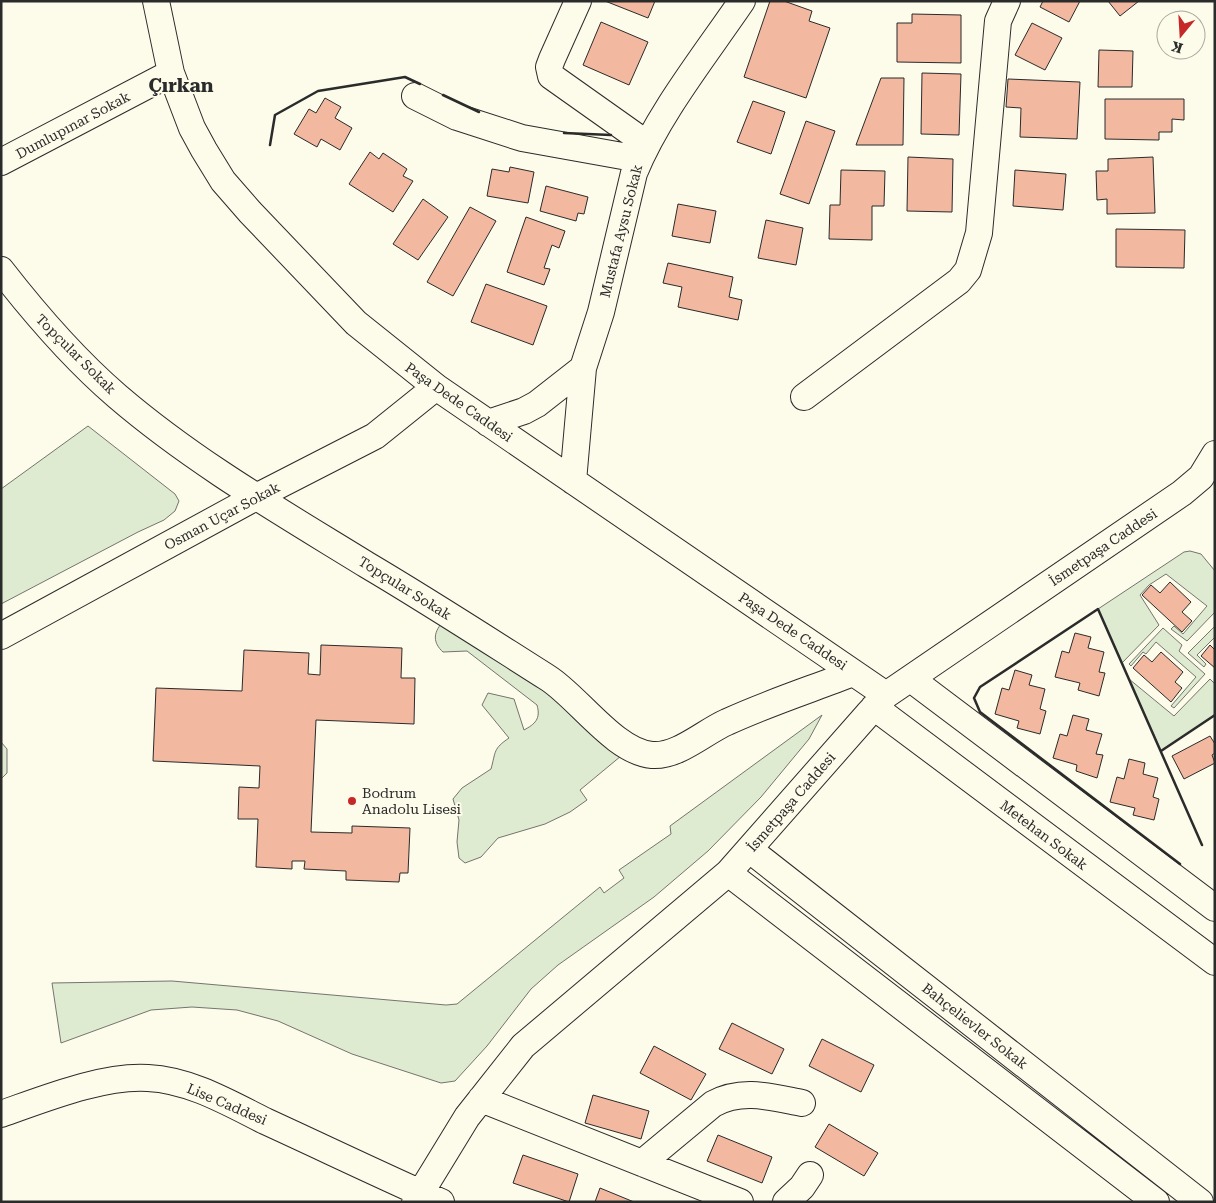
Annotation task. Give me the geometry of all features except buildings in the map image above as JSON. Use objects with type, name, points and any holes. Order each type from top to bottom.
[{"type":"street","name":"Paşa Dede Caddesi","points":[[156,1],[171,74],[192,128],[224,180],[356,323],[436,387],[854,673],[880,701]]},
{"type":"street","points":[[578,1],[549,67],[551,76],[643,152]]},
{"type":"street","name":"Mustafa Aysu Sokak","points":[[573,481],[583,368],[601,312],[632,182],[643,152],[742,1]]},
{"type":"street","points":[[804,397],[959,281],[968,270],[979,233],[998,21],[1000,12],[1007,1]]},
{"type":"street","name":"Dumlupınar Sokak","points":[[1,162],[171,74]]},
{"type":"street","points":[[416,96],[457,117],[522,138],[643,152]]},
{"type":"street","name":"Topçular Sokak","points":[[1,270],[48,327],[115,394],[184,450],[256,497],[552,680],[626,745],[653,755],[673,750],[727,722],[854,673]]},
{"type":"street","points":[[488,423],[524,411],[537,404],[583,368]]},
{"type":"street","name":"Osman Uçar Sokak","points":[[1,636],[256,497],[375,436],[436,387]]},
{"type":"street","name":"İsmetpaşa Caddesi","points":[[426,1199],[481,1099],[523,1046],[728,873],[880,701],[1182,492],[1201,477],[1214,458]]},
{"type":"street","points":[[911,679],[1215,908]]},
{"type":"street","name":"Metehan Sokak","points":[[880,701],[1215,962]]},
{"type":"street","name":"Bahçelievler Sokak","points":[[750,850],[1200,1202]]},
{"type":"street","points":[[728,873],[1156,1202]]},
{"type":"street","name":"Lise Caddesi","points":[[1,1114],[94,1085],[136,1078],[158,1079],[194,1088],[426,1199]]},
{"type":"street","points":[[642,1163],[712,1104],[724,1098],[746,1094],[802,1103]]},
{"type":"street","points":[[481,1099],[740,1202]]},
{"type":"street","points":[[786,1202],[802,1187],[810,1175]]},
{"type":"green space","points":[[88,426],[175,494],[179,501],[175,511],[164,520],[1,604],[1,489]]},
{"type":"green space","points":[[1190,551],[1201,554],[1215,571],[1215,612],[1187,641],[1171,629],[1174,626],[1183,634],[1207,606],[1166,574],[1149,585],[1140,595],[1159,625],[1122,663],[1098,609],[1184,552]]},
{"type":"green space","points":[[442,623],[555,695],[621,756],[580,790],[587,800],[570,812],[545,824],[498,838],[481,857],[465,863],[459,858],[457,842],[459,820],[453,799],[462,788],[491,769],[498,748],[509,738],[482,705],[488,693],[514,699],[524,730],[536,721],[538,710],[537,705],[467,651],[443,652],[437,645],[435,638],[437,630]]},
{"type":"green space","points":[[1215,626],[1215,637],[1197,655],[1206,664],[1204,667],[1188,653]]},
{"type":"green space","points":[[1163,628],[1182,645],[1179,651],[1205,674],[1174,708],[1171,706],[1196,677],[1156,642],[1146,654],[1143,652],[1131,666],[1129,664]]},
{"type":"green space","points":[[1129,679],[1174,716],[1210,679],[1215,684],[1215,715],[1161,751]]},
{"type":"green space","points":[[822,715],[809,739],[761,797],[708,851],[654,897],[558,965],[531,989],[487,1046],[455,1081],[441,1083],[352,1054],[278,1021],[237,1010],[192,1007],[151,1010],[61,1043],[52,983],[172,981],[446,1005],[457,1004],[600,887],[604,893],[624,878],[619,870],[671,834],[670,826]]},
{"type":"green space","points":[[1,742],[7,749],[7,773],[1,779]]},
{"type":"wall","points":[[270,145],[275,115],[318,91],[405,77],[420,84]]},
{"type":"wall","points":[[443,95],[479,112]]},
{"type":"wall","points":[[564,133],[611,135]]},
{"type":"wall","points":[[1180,864],[980,712],[974,698],[980,687],[1098,609],[1202,845]]},
{"type":"wall","points":[[1161,751],[1215,715]]},
{"type":"place","name":"Bodrum Anadolu Lisesi","points":[[352,801]]},
{"type":"district","name":"Çırkan","points":[[181,85]]}]
